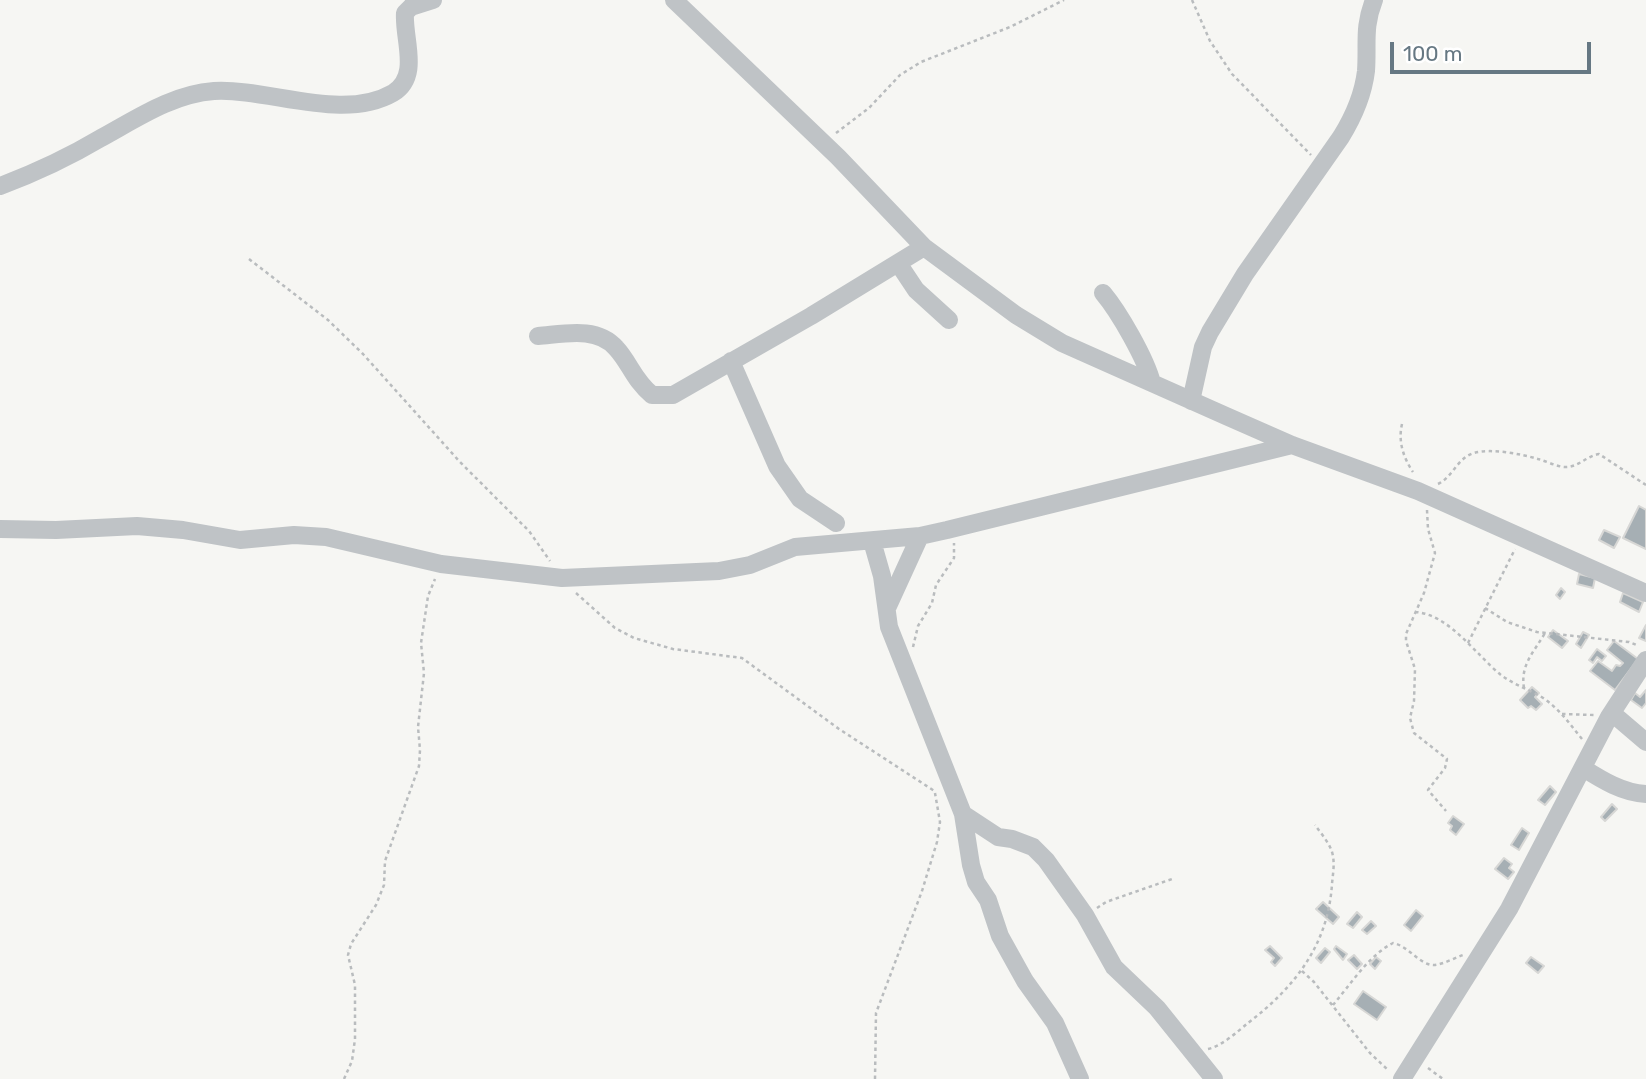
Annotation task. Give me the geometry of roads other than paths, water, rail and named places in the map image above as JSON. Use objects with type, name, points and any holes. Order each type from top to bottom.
[{"type":"street","points":[[0,186],[32,174],[144,113],[189,95],[214,91],[250,93],[344,105],[368,102],[394,92],[406,81],[409,69],[405,13],[411,7],[433,0]]},
{"type":"street","points":[[674,0],[822,143],[924,247],[977,288],[1039,329],[1062,343],[1292,445],[1425,491],[1646,593]]},
{"type":"street","points":[[1191,401],[1203,347],[1210,332],[1245,274],[1341,137],[1361,100],[1366,70],[1365,27],[1374,0]]},
{"type":"street","points":[[538,336],[575,333],[604,338],[617,348],[640,385],[652,395],[673,395],[924,247]]},
{"type":"street","points":[[898,263],[916,290],[949,320]]},
{"type":"street","points":[[1103,293],[1142,356],[1152,383]]},
{"type":"street","points":[[731,361],[777,466],[800,499],[836,523]]},
{"type":"street","points":[[0,529],[56,530],[137,526],[183,530],[240,540],[294,535],[326,537],[441,564],[562,578],[719,571],[750,565],[794,547],[920,536],[1292,445]]},
{"type":"street","points":[[887,609],[920,536]]},
{"type":"street","points":[[872,541],[882,576],[889,627],[960,809],[976,881],[988,900],[1000,936],[1025,981],[1055,1023],[1080,1079]]},
{"type":"street","points":[[1395,1075],[1415,1057],[1509,909],[1644,654]]},
{"type":"street","points":[[1611,715],[1646,742]]},
{"type":"street","points":[[1583,768],[1630,792],[1646,794]]},
{"type":"street","points":[[960,809],[998,837],[1012,838],[1033,847],[1046,860],[1085,915],[1114,967],[1157,1008],[1214,1079]]}]
